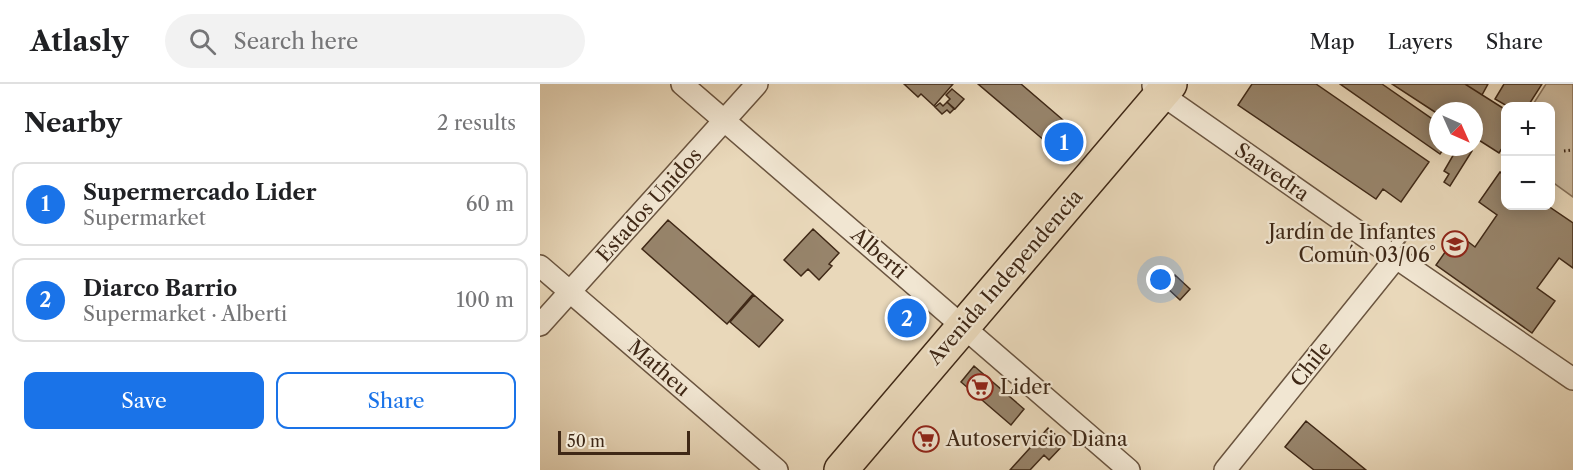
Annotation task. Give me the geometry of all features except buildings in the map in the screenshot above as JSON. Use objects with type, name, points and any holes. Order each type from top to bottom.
[{"type":"main road","name":"Avenida Independencia","points":[[841,470],[964,326],[1160,87]]},
{"type":"street","name":"Alberti","points":[[682,84],[1129,470]]},
{"type":"street","name":"Estados Unidos","points":[[540,325],[757,84]]},
{"type":"street","name":"Saavedra","points":[[1160,87],[1356,231],[1573,379]]},
{"type":"street","name":"Chile","points":[[1225,470],[1393,255]]},
{"type":"street","name":"Matheu","points":[[540,266],[777,470]]},
{"type":"lane","points":[[1393,255],[1403,234]]},
{"type":"path","points":[[1564,151],[1573,150]]},
{"type":"shaded area","points":[[1546,84],[1573,84],[1573,197],[1555,184],[1555,102],[1535,102]]},
{"type":"place","name":"Supermercado Lider","points":[[1064,142]]},
{"type":"place","name":"Jardín de Infantes Común 03/06°","points":[[1455,244]]},
{"type":"place","name":"Diarco Barrio","points":[[907,318]]},
{"type":"place","name":"Lider","points":[[980,387]]},
{"type":"place","name":"Autoservicio Diana","points":[[926,439]]}]
